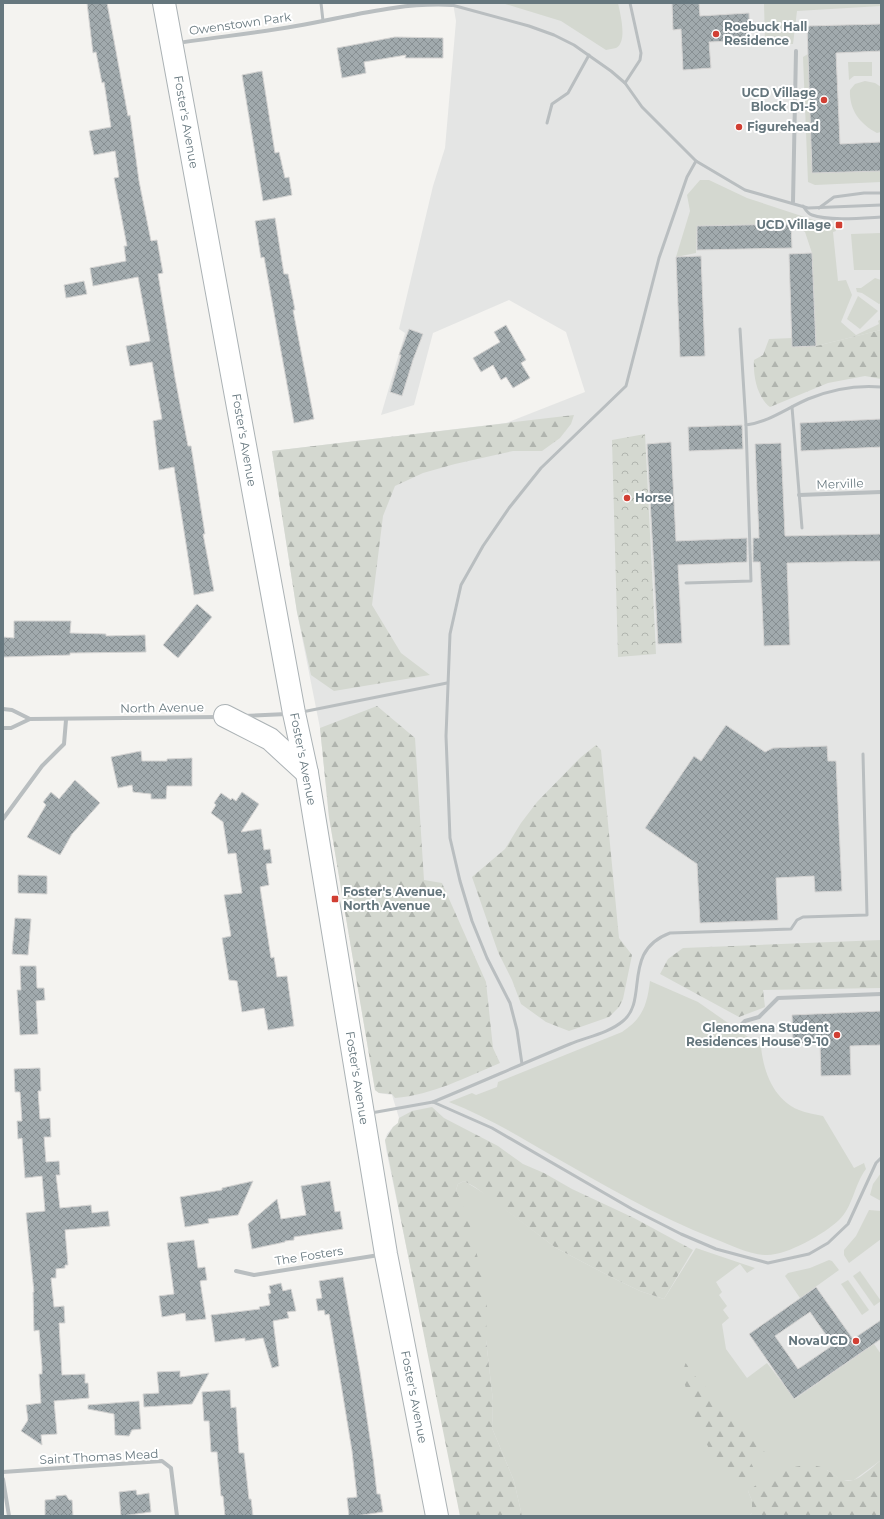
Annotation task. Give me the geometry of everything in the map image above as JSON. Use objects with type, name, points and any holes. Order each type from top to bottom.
[{"type":"main road","name":"Foster's Avenue","points":[[164,3],[294,713],[307,773],[386,1254],[437,1516]]},
{"type":"main road","points":[[225,716],[270,739],[307,773]]},
{"type":"street","name":"Owenstown Park","points":[[172,44],[323,21],[404,6],[432,4],[452,5]]},
{"type":"street","points":[[793,202],[796,51]]},
{"type":"street","name":"Merville","points":[[799,495],[881,492]]},
{"type":"street","name":"North Avenue","points":[[3,709],[12,710],[30,719],[66,720],[294,713]]},
{"type":"street","name":"North Avenue","points":[[3,728],[11,728],[30,719]]},
{"type":"street","points":[[3,819],[42,766],[64,744],[66,720]]},
{"type":"street","points":[[740,1026],[745,1021],[759,1017],[778,998],[881,994]]},
{"type":"street","name":"The Fosters","points":[[236,1270],[254,1275],[386,1254]]},
{"type":"street","name":"Saint Thomas Mead","points":[[3,1472],[162,1462],[171,1468],[177,1516]]},
{"type":"street","points":[[3,1479],[9,1516]]},
{"type":"lane","points":[[321,3],[323,21]]},
{"type":"lane","points":[[625,83],[640,60],[641,53],[630,3]]},
{"type":"lane","points":[[452,5],[498,17],[554,35],[589,56],[625,83],[642,106],[696,161],[745,190],[803,206],[819,208],[881,205]]},
{"type":"lane","points":[[547,123],[552,104],[568,93],[589,56]]},
{"type":"lane","points":[[522,1064],[517,1030],[510,1003],[487,958],[472,921],[460,881],[450,838],[446,785],[447,683],[450,634],[461,585],[483,546],[509,508],[541,468],[626,386],[659,258],[687,177],[696,161]]},
{"type":"lane","points":[[819,208],[834,197],[864,193],[881,193]]},
{"type":"lane","points":[[803,206],[810,215],[815,216],[838,218],[881,217]]},
{"type":"lane","points":[[686,583],[751,581],[746,426],[740,329]]},
{"type":"lane","points":[[746,426],[759,424],[808,399],[828,393],[867,386],[881,387]]},
{"type":"lane","points":[[792,407],[802,528]]},
{"type":"lane","points":[[294,713],[447,683]]},
{"type":"lane","points":[[363,1115],[433,1102],[522,1064],[613,1028],[624,1021],[632,1009],[641,963],[648,949],[657,938],[670,933],[791,929],[797,920],[803,917],[867,915],[864,754]]},
{"type":"lane","points":[[433,1102],[492,1128],[632,1209],[681,1234],[716,1249],[768,1263],[809,1254],[828,1243],[848,1224],[876,1163],[881,1158]]},
{"type":"shaded area","points":[[453,3],[881,3],[881,1516],[460,1516],[453,1472],[386,1149],[385,1140],[387,1134],[398,1123],[399,1118],[392,1095],[379,1093],[375,1090],[329,817],[320,728],[297,612],[272,451],[506,423],[585,392],[566,332],[509,300],[433,333],[414,405],[381,415],[405,333],[399,329],[433,186],[445,148],[456,21]]},
{"type":"green space","points":[[502,3],[618,3],[622,27],[622,40],[620,45],[616,48],[606,50],[561,21]]},
{"type":"green space","points":[[764,3],[881,3],[881,6],[797,11],[793,44],[765,44]]},
{"type":"green space","points":[[808,54],[812,173],[881,171],[881,182],[815,185],[808,182],[803,57]]},
{"type":"green space","points":[[848,62],[872,62],[872,76],[854,76],[849,80]]},
{"type":"green space","points":[[865,81],[875,83],[881,87],[881,132],[877,133],[865,125],[857,116],[851,104],[850,90],[855,84]]},
{"type":"green space","points":[[700,180],[709,180],[747,198],[835,227],[836,231],[833,232],[838,281],[846,280],[852,295],[841,322],[856,335],[879,324],[878,321],[881,319],[881,330],[816,346],[812,253],[805,232],[791,224],[697,226],[696,253],[676,257],[690,211],[687,195]]},
{"type":"green space","points":[[881,233],[881,270],[854,270],[851,234]]},
{"type":"green space","points":[[875,278],[881,280],[881,303],[879,304],[862,293],[857,292],[856,288],[861,288]]},
{"type":"green space","points":[[858,296],[878,311],[860,329],[847,319]]},
{"type":"green space","points":[[881,330],[881,379],[865,376],[828,383],[770,407],[762,398],[755,379],[754,360],[763,355],[769,339],[792,338],[792,347],[816,346]]},
{"type":"green space","points":[[574,415],[571,424],[560,438],[542,451],[513,451],[455,464],[423,473],[395,486],[383,516],[372,605],[401,653],[430,675],[334,691],[311,675],[297,612],[272,451]]},
{"type":"green space","points":[[645,434],[656,654],[618,657],[612,440]]},
{"type":"green space","points":[[377,706],[415,738],[424,880],[442,883],[486,982],[493,1048],[500,1063],[436,1089],[395,1098],[392,1094],[379,1093],[375,1090],[329,817],[320,728]]},
{"type":"green space","points":[[596,745],[601,750],[619,938],[632,955],[623,999],[619,1007],[609,1017],[569,1031],[546,1022],[521,1004],[512,980],[498,952],[472,877],[505,849],[521,823],[537,802],[580,758]]},
{"type":"green space","points":[[881,940],[881,988],[763,990],[765,1007],[739,1017],[660,974],[668,959],[683,948]]},
{"type":"green space","points":[[650,981],[698,1002],[761,1046],[767,1075],[771,1084],[783,1099],[799,1110],[823,1116],[854,1168],[864,1163],[866,1169],[851,1202],[844,1215],[832,1226],[805,1243],[785,1252],[761,1255],[741,1249],[652,1211],[501,1126],[449,1102],[472,1093],[476,1095],[497,1087],[498,1082],[622,1032],[635,1022],[643,1010]]},
{"type":"green space","points":[[432,1107],[444,1118],[498,1146],[523,1164],[634,1218],[693,1250],[664,1299],[640,1291],[556,1248],[475,1187],[464,1181],[458,1184],[456,1190],[469,1220],[487,1298],[486,1340],[493,1401],[492,1428],[514,1481],[522,1516],[460,1516],[385,1140],[393,1127],[398,1123],[399,1118],[412,1111]]},
{"type":"green space","points":[[881,1173],[881,1201],[870,1195],[873,1184]]},
{"type":"green space","points":[[464,1181],[487,1195],[556,1248],[640,1291],[664,1299],[696,1248],[755,1268],[747,1273],[740,1264],[716,1282],[722,1292],[719,1295],[727,1306],[723,1310],[729,1318],[722,1324],[726,1349],[747,1378],[767,1363],[795,1399],[874,1344],[881,1354],[881,1460],[854,1480],[841,1480],[827,1470],[748,1491],[752,1501],[752,1513],[749,1516],[522,1516],[514,1481],[492,1428],[493,1401],[486,1340],[456,1190],[458,1184]]},
{"type":"green space","points":[[869,1210],[881,1211],[881,1239],[849,1263],[844,1255],[844,1250],[856,1236]]},
{"type":"green space","points":[[829,1260],[832,1261],[839,1270],[800,1298],[785,1276],[788,1273],[810,1268]]},
{"type":"green space","points":[[860,1271],[881,1301],[874,1306],[853,1276]]},
{"type":"green space","points":[[848,1280],[869,1310],[862,1315],[841,1284]]},
{"type":"green space","points":[[685,1362],[693,1374],[769,1451],[746,1454],[757,1474],[751,1482],[744,1485],[725,1471],[710,1451],[694,1416],[683,1378]]},
{"type":"green space","points":[[881,1460],[881,1516],[749,1516],[752,1513],[752,1501],[748,1491],[771,1476],[789,1468],[808,1465],[822,1467],[839,1478],[848,1481],[856,1479],[867,1472]]},
{"type":"building","points":[[87,3],[107,3],[128,116],[130,115],[139,181],[151,241],[157,240],[163,273],[158,274],[188,446],[191,446],[205,534],[203,534],[214,591],[194,595],[174,467],[159,470],[153,421],[162,419],[152,362],[130,366],[126,346],[150,341],[138,277],[93,286],[90,268],[126,261],[124,246],[127,246],[114,178],[119,177],[115,151],[94,155],[89,131],[111,127],[104,82],[102,83],[96,52],[93,53]]},
{"type":"building","name":"Roebuck Hall Residence","points":[[672,3],[699,3],[700,16],[749,13],[750,40],[709,42],[711,68],[683,70],[681,29],[673,30]]},
{"type":"building","name":"UCD Village Block D1-5","points":[[881,24],[881,51],[836,53],[840,144],[881,142],[881,171],[812,173],[807,26]]},
{"type":"building","points":[[395,37],[443,38],[443,58],[405,58],[406,55],[364,62],[366,73],[342,78],[337,48]]},
{"type":"building","points":[[262,71],[275,153],[279,152],[285,178],[289,177],[292,195],[263,201],[242,75]]},
{"type":"building","points":[[275,218],[284,274],[288,274],[295,310],[293,310],[314,419],[294,423],[264,257],[261,258],[255,221]]},
{"type":"building","points":[[791,224],[792,248],[697,250],[697,226]]},
{"type":"building","points":[[812,253],[816,346],[792,347],[789,254]]},
{"type":"building","points":[[701,256],[705,356],[680,357],[676,257]]},
{"type":"building","points":[[84,281],[87,294],[66,298],[64,285]]},
{"type":"building","points":[[506,325],[526,360],[521,363],[530,378],[513,388],[506,377],[501,380],[493,365],[481,372],[473,358],[500,342],[494,332]]},
{"type":"building","points":[[409,329],[423,334],[402,396],[390,392],[401,355],[399,355]]},
{"type":"building","points":[[881,419],[881,447],[801,451],[800,423]]},
{"type":"building","points":[[742,425],[743,449],[689,451],[688,427]]},
{"type":"building","points":[[671,442],[676,541],[747,538],[747,562],[678,565],[682,643],[658,644],[647,444]]},
{"type":"building","points":[[781,443],[785,536],[881,534],[881,561],[787,563],[790,645],[764,646],[760,562],[753,562],[753,538],[759,538],[755,444]]},
{"type":"building","points":[[197,604],[212,617],[178,658],[163,645]]},
{"type":"building","points":[[14,621],[71,621],[70,633],[106,634],[106,636],[145,635],[146,652],[70,653],[70,655],[3,657],[3,637],[14,638]]},
{"type":"building","points":[[726,725],[765,752],[773,748],[827,746],[828,761],[836,761],[842,891],[815,892],[814,876],[776,878],[778,920],[700,923],[697,864],[645,828],[694,756],[701,761]]},
{"type":"building","points":[[141,751],[142,761],[167,761],[167,759],[192,758],[192,786],[167,786],[166,799],[151,799],[151,794],[133,792],[132,785],[118,788],[111,757]]},
{"type":"building","points":[[75,780],[100,803],[72,834],[60,855],[27,837],[46,805],[43,802],[51,792],[59,799]]},
{"type":"building","points":[[242,792],[259,804],[241,832],[261,829],[264,850],[270,849],[272,863],[266,864],[269,885],[260,887],[271,958],[274,957],[277,977],[287,976],[294,1026],[268,1030],[264,1008],[242,1012],[237,981],[229,980],[222,938],[231,936],[224,895],[242,893],[236,853],[228,854],[223,822],[211,813],[216,805],[214,803],[221,793],[231,800],[232,798],[236,801]]},
{"type":"building","points":[[18,875],[47,876],[47,894],[18,893]]},
{"type":"building","points":[[15,918],[31,919],[28,955],[12,954]]},
{"type":"building","points":[[20,966],[36,966],[37,988],[44,988],[45,1000],[36,1001],[38,1034],[20,1035],[17,990],[21,990]]},
{"type":"building","name":"Glenomena Student Residences House 9-10","points":[[881,1011],[881,1045],[850,1046],[851,1075],[821,1076],[820,1043],[793,1044],[792,1015]]},
{"type":"building","points":[[40,1068],[41,1091],[38,1091],[40,1119],[50,1118],[51,1137],[44,1137],[46,1162],[59,1161],[60,1175],[56,1175],[60,1208],[91,1205],[92,1213],[108,1211],[110,1226],[65,1230],[68,1265],[65,1265],[65,1268],[56,1269],[56,1278],[51,1278],[54,1307],[64,1306],[65,1323],[59,1323],[62,1375],[85,1374],[85,1383],[88,1383],[89,1398],[54,1401],[57,1434],[41,1435],[42,1445],[21,1431],[28,1420],[26,1405],[41,1403],[39,1374],[42,1374],[39,1330],[34,1331],[34,1292],[26,1213],[45,1211],[42,1176],[25,1178],[22,1138],[18,1139],[17,1121],[22,1121],[20,1092],[15,1092],[14,1069]]},
{"type":"building","points":[[253,1181],[238,1215],[208,1219],[209,1223],[185,1227],[180,1197],[222,1190],[222,1188]]},
{"type":"building","points":[[330,1181],[335,1212],[340,1211],[343,1229],[294,1237],[294,1240],[252,1249],[248,1224],[277,1199],[281,1219],[306,1215],[301,1186]]},
{"type":"building","points":[[194,1240],[198,1268],[205,1267],[207,1280],[200,1281],[206,1319],[186,1321],[185,1313],[162,1317],[159,1296],[174,1294],[167,1243]]},
{"type":"building","points":[[343,1277],[360,1372],[377,1494],[380,1494],[383,1512],[355,1516],[349,1516],[347,1498],[357,1497],[352,1451],[329,1314],[325,1315],[324,1310],[318,1311],[316,1299],[322,1298],[319,1281]]},
{"type":"building","points":[[281,1283],[283,1291],[291,1289],[296,1311],[287,1312],[289,1318],[273,1321],[279,1366],[272,1368],[263,1338],[245,1341],[245,1338],[215,1342],[211,1315],[260,1309],[259,1307],[270,1305],[268,1294],[271,1293],[269,1286]]},
{"type":"building","name":"NovaUCD","points":[[816,1287],[853,1339],[881,1320],[881,1339],[794,1399],[749,1334]],"holes":[[[810,1312],[833,1345],[798,1369],[775,1336]]]},
{"type":"building","points":[[180,1371],[180,1377],[209,1373],[192,1404],[144,1407],[143,1394],[159,1393],[157,1372]]},
{"type":"building","points":[[230,1390],[231,1408],[236,1407],[239,1453],[244,1453],[249,1499],[251,1499],[253,1516],[225,1516],[223,1496],[221,1496],[217,1452],[211,1452],[209,1421],[204,1421],[202,1392]]},
{"type":"building","points":[[139,1401],[141,1429],[132,1430],[129,1436],[115,1435],[114,1414],[88,1409],[88,1405]]},
{"type":"building","points":[[136,1490],[137,1495],[149,1493],[151,1512],[121,1516],[119,1492]]},
{"type":"building","points":[[66,1495],[69,1500],[72,1500],[73,1516],[45,1516],[45,1500],[56,1499],[56,1496]]},
{"type":"place","name":"Roebuck Hall Residence","points":[[716,34]]},
{"type":"place","name":"UCD Village Block D1-5","points":[[824,100]]},
{"type":"place","name":"Figurehead","points":[[739,127]]},
{"type":"place","name":"UCD Village","points":[[839,225]]},
{"type":"place","name":"Horse","points":[[627,498]]},
{"type":"place","name":"Foster's Avenue, North Avenue","points":[[335,899]]},
{"type":"place","name":"Glenomena Student Residences House 9-10","points":[[837,1035]]},
{"type":"place","name":"NovaUCD","points":[[856,1341]]}]
